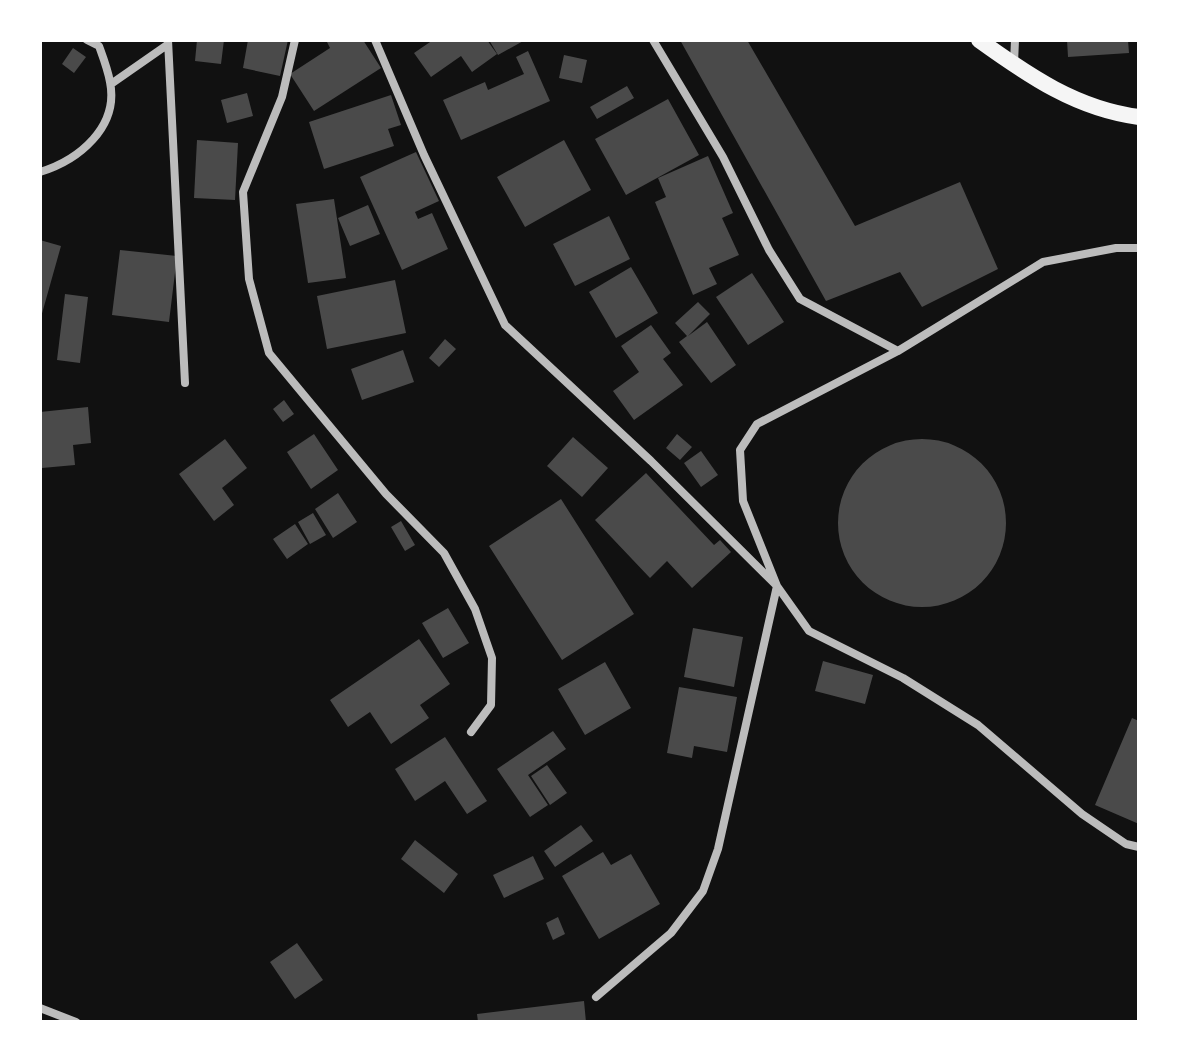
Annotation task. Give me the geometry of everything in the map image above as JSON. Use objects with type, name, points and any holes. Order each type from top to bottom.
[{"type":"main road","points":[[979,40],[1015,68],[1075,101],[1112,113],[1139,117]]},
{"type":"street","points":[[40,172],[59,166],[92,141],[108,120],[111,84],[99,46],[87,40]]},
{"type":"street","points":[[295,40],[282,97],[243,192],[249,279],[269,353],[386,494],[444,553],[475,609],[492,658],[491,705],[471,732]]},
{"type":"street","points":[[375,40],[424,155],[505,325],[651,461],[777,586],[809,631],[903,678],[978,725],[1082,814],[1126,844],[1139,847]]},
{"type":"street","points":[[653,40],[723,157],[769,250],[800,299],[898,351]]},
{"type":"street","points":[[1015,40],[1015,68]]},
{"type":"street","points":[[111,84],[168,43]]},
{"type":"street","points":[[168,43],[185,383]]},
{"type":"street","points":[[596,997],[671,933],[703,891],[718,849],[777,586],[743,501],[740,450],[757,424],[898,351],[1043,262],[1116,248],[1139,248]]},
{"type":"street","points":[[40,1008],[76,1022]]},
{"type":"building","points":[[197,40],[224,40],[221,64],[195,61]]},
{"type":"building","points":[[248,40],[288,40],[280,76],[243,68]]},
{"type":"building","points":[[326,40],[363,40],[381,68],[314,111],[290,74],[330,48]]},
{"type":"building","points":[[433,40],[487,40],[497,54],[472,72],[461,56],[431,77],[414,53]]},
{"type":"building","points":[[489,40],[525,40],[498,55]]},
{"type":"building","points":[[680,40],[747,40],[855,226],[960,182],[998,269],[922,307],[900,272],[826,301]]},
{"type":"building","points":[[1067,40],[1128,40],[1129,53],[1068,57]]},
{"type":"building","points":[[73,48],[86,57],[74,73],[62,64]]},
{"type":"building","points":[[528,51],[550,101],[461,140],[443,100],[485,82],[488,90],[524,74],[516,57]]},
{"type":"building","points":[[564,55],[587,60],[582,83],[559,78]]},
{"type":"building","points":[[627,86],[634,98],[597,119],[590,107]]},
{"type":"building","points":[[247,93],[253,116],[227,123],[221,100]]},
{"type":"building","points":[[391,95],[401,125],[388,129],[394,146],[324,169],[309,122]]},
{"type":"building","points":[[668,99],[699,155],[626,195],[595,139]]},
{"type":"building","points":[[197,140],[238,143],[235,200],[194,198]]},
{"type":"building","points":[[564,140],[591,190],[525,227],[497,177]]},
{"type":"building","points":[[416,152],[439,201],[415,212],[418,219],[432,213],[448,249],[402,270],[360,177]]},
{"type":"building","points":[[708,156],[733,213],[722,218],[739,255],[709,268],[717,284],[693,295],[655,202],[666,197],[658,178]]},
{"type":"building","points":[[334,199],[346,278],[308,283],[296,204]]},
{"type":"building","points":[[368,205],[380,234],[350,246],[338,218]]},
{"type":"building","points":[[609,216],[630,259],[575,286],[553,244]]},
{"type":"building","points":[[40,240],[61,246],[41,317],[40,316]]},
{"type":"building","points":[[120,250],[177,256],[169,322],[112,315]]},
{"type":"building","points":[[631,267],[658,313],[616,338],[589,292]]},
{"type":"building","points":[[752,273],[784,322],[748,345],[716,297]]},
{"type":"building","points":[[395,280],[406,333],[327,349],[317,296]]},
{"type":"building","points":[[65,294],[88,297],[80,363],[57,360]]},
{"type":"building","points":[[698,302],[710,314],[688,336],[707,322],[736,365],[711,383],[679,342],[687,336],[675,323]]},
{"type":"building","points":[[651,325],[671,353],[663,359],[683,385],[634,420],[613,391],[639,372],[621,346]]},
{"type":"building","points":[[445,339],[456,349],[439,367],[429,358]]},
{"type":"building","points":[[403,350],[414,382],[362,400],[351,369]]},
{"type":"building","points":[[284,400],[294,414],[283,422],[273,409]]},
{"type":"building","points":[[88,407],[91,443],[73,445],[75,465],[42,468],[40,412]]},
{"type":"building","points":[[314,434],[338,470],[311,489],[287,452]]},
{"type":"building","points":[[677,434],[692,447],[680,460],[666,448]]},
{"type":"building","points":[[573,437],[608,468],[582,497],[547,466]]},
{"type":"building","points":[[225,439],[247,468],[222,488],[234,505],[214,521],[179,474]]},
{"type":"building","points":[[922,439],[954,445],[981,464],[1000,491],[1006,523],[1000,555],[981,582],[954,601],[922,607],[890,601],[863,582],[844,555],[838,523],[844,491],[863,464],[890,445]]},
{"type":"building","points":[[701,451],[718,475],[701,487],[684,463]]},
{"type":"building","points":[[646,473],[714,545],[720,540],[731,552],[692,588],[667,561],[650,578],[595,520]]},
{"type":"building","points":[[338,493],[357,522],[333,538],[315,509]]},
{"type":"building","points":[[561,499],[634,614],[562,660],[489,546]]},
{"type":"building","points":[[313,513],[326,535],[310,544],[298,522]]},
{"type":"building","points":[[401,521],[415,545],[405,551],[391,527]]},
{"type":"building","points":[[295,524],[308,544],[287,559],[273,539]]},
{"type":"building","points":[[448,608],[469,643],[443,658],[422,623]]},
{"type":"building","points":[[693,628],[743,637],[734,687],[684,677]]},
{"type":"building","points":[[419,639],[450,684],[420,705],[429,718],[391,744],[370,712],[348,727],[330,700]]},
{"type":"building","points":[[823,661],[873,675],[865,704],[815,691]]},
{"type":"building","points":[[605,662],[631,708],[585,735],[558,689]]},
{"type":"building","points":[[679,687],[737,697],[727,752],[694,746],[692,758],[667,753]]},
{"type":"building","points":[[1132,718],[1139,721],[1139,824],[1095,805]]},
{"type":"building","points":[[553,731],[566,749],[528,775],[548,805],[530,817],[497,769]]},
{"type":"building","points":[[445,737],[487,801],[467,814],[445,781],[415,801],[395,769]]},
{"type":"building","points":[[547,765],[567,793],[550,805],[531,776]]},
{"type":"building","points":[[581,825],[593,841],[555,867],[544,851]]},
{"type":"building","points":[[415,840],[458,874],[444,893],[401,859]]},
{"type":"building","points":[[603,852],[611,865],[631,854],[660,904],[599,939],[562,876]]},
{"type":"building","points":[[533,856],[544,879],[504,898],[493,875]]},
{"type":"building","points":[[558,917],[565,934],[553,940],[546,923]]},
{"type":"building","points":[[297,943],[323,980],[295,999],[270,962]]},
{"type":"building","points":[[584,1001],[586,1022],[478,1022],[477,1014]]}]
